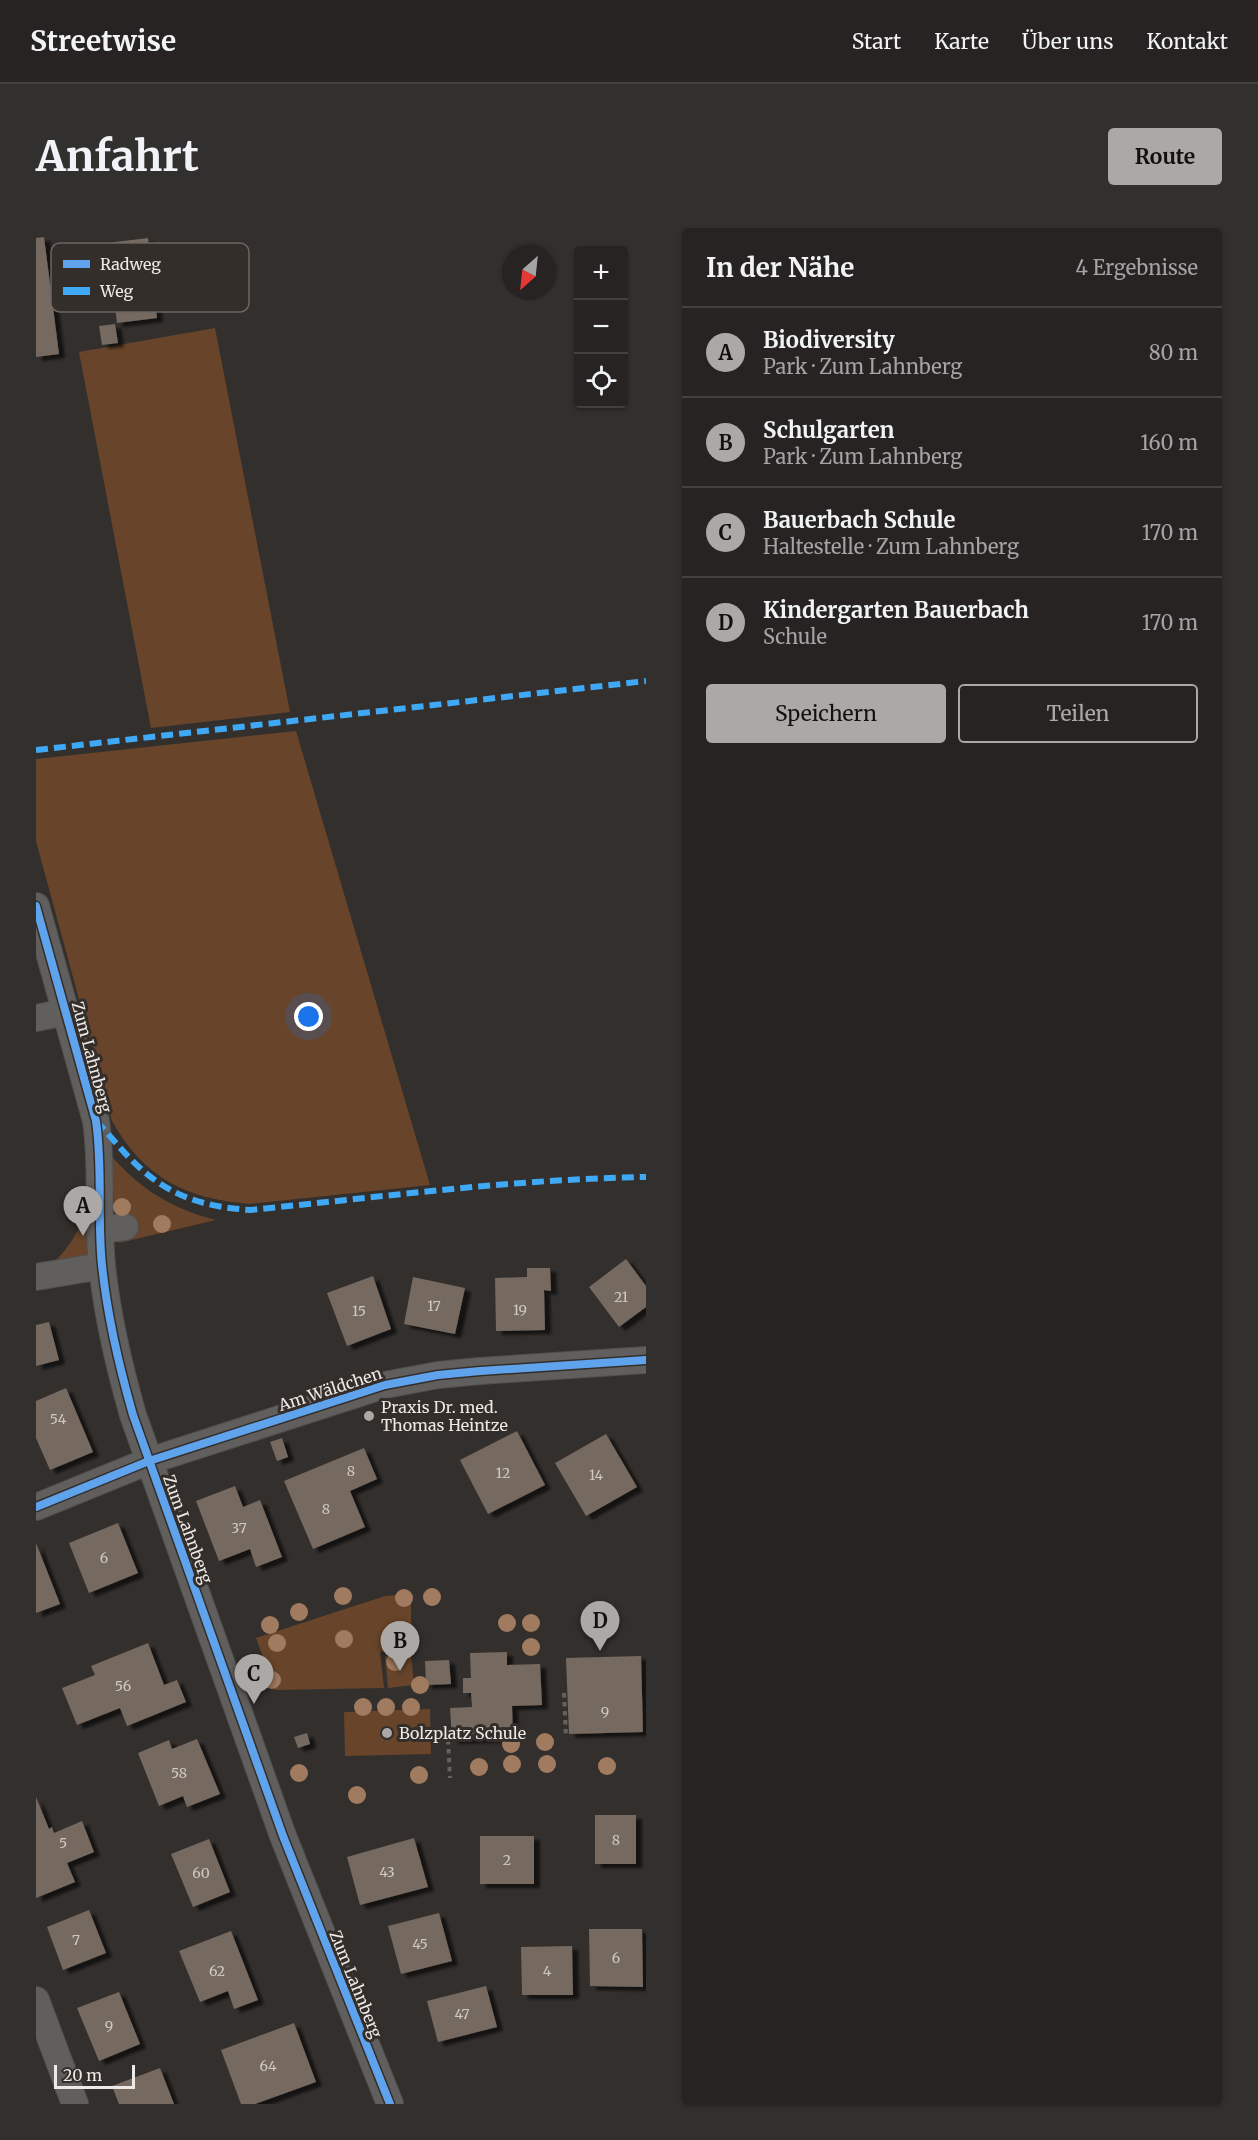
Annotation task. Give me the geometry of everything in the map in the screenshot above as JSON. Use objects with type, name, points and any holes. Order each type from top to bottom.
[{"type":"street","name":"Zum Lahnberg","points":[[36,906],[96,1121],[100,1158],[113,1229],[102,1266],[119,1365],[133,1415],[283,1836],[390,2104]]},
{"type":"street","name":"Zum Lahnberg","points":[[36,1018],[66,1012]]},
{"type":"street","points":[[36,1277],[102,1266]]},
{"type":"street","name":"Am Wäldchen","points":[[36,1507],[149,1461],[385,1385],[480,1371],[646,1359]]},
{"type":"street","points":[[36,2000],[75,2104]]},
{"type":"path","points":[[564,1693],[566,1738]]},
{"type":"path","points":[[448,1740],[450,1778]]},
{"type":"shaded area","points":[[215,328],[290,712],[151,728],[79,352]]},
{"type":"shaded area","points":[[296,731],[430,1185],[250,1204],[206,1197],[169,1182],[138,1157],[124,1141],[112,1121],[36,841],[36,759]]},
{"type":"shaded area","points":[[109,1153],[144,1187],[185,1210],[216,1220],[119,1243]]},
{"type":"shaded area","points":[[90,1199],[91,1259],[51,1265],[65,1251],[75,1235]]},
{"type":"shaded area","points":[[411,1594],[411,1649],[380,1652],[384,1688],[275,1690],[256,1638],[385,1596]]},
{"type":"shaded area","points":[[411,1654],[414,1685],[388,1688],[385,1656]]},
{"type":"shaded area","name":"Bolzplatz Schule","points":[[430,1709],[431,1754],[345,1756],[344,1712]]},
{"type":"building","points":[[44,237],[51,292],[51,312],[54,312],[59,354],[36,357],[36,238]]},
{"type":"building","points":[[148,238],[149,243],[107,243]]},
{"type":"building","points":[[116,312],[156,312],[157,318],[117,323]]},
{"type":"building","points":[[115,324],[118,343],[102,345],[99,326]]},
{"type":"building","points":[[626,1259],[646,1286],[646,1307],[619,1327],[589,1287]]},
{"type":"building","points":[[527,1268],[550,1268],[551,1291],[544,1290],[545,1330],[496,1331],[495,1278],[527,1277]]},
{"type":"building","points":[[373,1276],[391,1329],[347,1346],[327,1293]]},
{"type":"building","points":[[413,1277],[465,1288],[455,1334],[404,1324]]},
{"type":"building","points":[[49,1322],[59,1360],[36,1366],[36,1325]]},
{"type":"building","points":[[66,1388],[93,1452],[50,1470],[36,1438],[36,1401]]},
{"type":"building","points":[[517,1431],[545,1485],[488,1514],[460,1460]]},
{"type":"building","points":[[606,1434],[637,1487],[586,1516],[555,1463]]},
{"type":"building","points":[[282,1438],[288,1457],[277,1461],[270,1442]]},
{"type":"building","points":[[364,1448],[377,1479],[350,1491],[365,1527],[313,1549],[284,1481]]},
{"type":"building","points":[[235,1486],[243,1507],[260,1500],[282,1557],[256,1567],[250,1549],[219,1561],[196,1501]]},
{"type":"building","points":[[118,1523],[138,1573],[89,1593],[69,1543]]},
{"type":"building","points":[[36,1543],[60,1604],[36,1613]]},
{"type":"building","points":[[148,1643],[164,1685],[177,1680],[186,1702],[127,1726],[120,1708],[77,1725],[62,1688],[95,1675],[91,1666]]},
{"type":"building","points":[[507,1652],[507,1665],[540,1664],[542,1705],[512,1706],[513,1738],[452,1740],[450,1708],[472,1707],[471,1693],[463,1693],[463,1678],[471,1678],[470,1653]]},
{"type":"building","points":[[641,1656],[643,1732],[569,1734],[566,1658]]},
{"type":"building","points":[[449,1660],[451,1684],[426,1685],[425,1661]]},
{"type":"building","points":[[307,1733],[310,1744],[298,1748],[294,1737]]},
{"type":"building","points":[[197,1739],[220,1794],[187,1807],[183,1796],[159,1806],[138,1753],[169,1740],[172,1749]]},
{"type":"building","points":[[36,1797],[49,1829],[52,1827],[54,1833],[82,1821],[94,1852],[67,1863],[75,1882],[36,1898]]},
{"type":"building","points":[[595,1815],[636,1815],[636,1864],[595,1864]]},
{"type":"building","points":[[480,1836],[534,1836],[534,1884],[480,1884]]},
{"type":"building","points":[[414,1838],[428,1887],[360,1905],[347,1857]]},
{"type":"building","points":[[209,1839],[230,1892],[193,1907],[171,1854]]},
{"type":"building","points":[[89,1910],[106,1953],[63,1970],[47,1927]]},
{"type":"building","points":[[439,1913],[452,1961],[401,1974],[388,1926]]},
{"type":"building","points":[[589,1929],[642,1929],[643,1987],[590,1986]]},
{"type":"building","points":[[231,1931],[258,2000],[234,2009],[228,1991],[200,2002],[179,1951]]},
{"type":"building","points":[[572,1946],[573,1995],[522,1995],[521,1947]]},
{"type":"building","points":[[486,1986],[497,2027],[438,2042],[427,2001]]},
{"type":"building","points":[[119,1992],[140,2044],[99,2061],[77,2008]]},
{"type":"building","points":[[294,2023],[316,2082],[255,2104],[241,2104],[221,2050]]},
{"type":"building","points":[[160,2068],[174,2104],[119,2104],[112,2086]]},
{"type":"marked path","points":[[36,750],[646,681]]},
{"type":"marked path","points":[[96,1121],[134,1163],[165,1187],[191,1199],[234,1209],[250,1210],[547,1181],[646,1177]]},
{"type":"cycle path","points":[[36,906],[96,1121],[104,1284],[114,1340],[133,1415],[283,1836],[390,2104]]},
{"type":"cycle path","points":[[36,1507],[149,1461],[385,1385],[438,1375],[646,1360]]},
{"type":"place","name":"Biodiversity","points":[[83,1236]]},
{"type":"place","name":"Praxis Dr. med. Thomas Heintze","points":[[369,1416]]},
{"type":"place","name":"Kindergarten Bauerbach","points":[[600,1651]]},
{"type":"place","name":"Schulgarten","points":[[400,1671]]},
{"type":"place","name":"Bauerbach Schule","points":[[254,1704]]},
{"type":"place","name":"Bolzplatz Schule","points":[[387,1733]]}]
